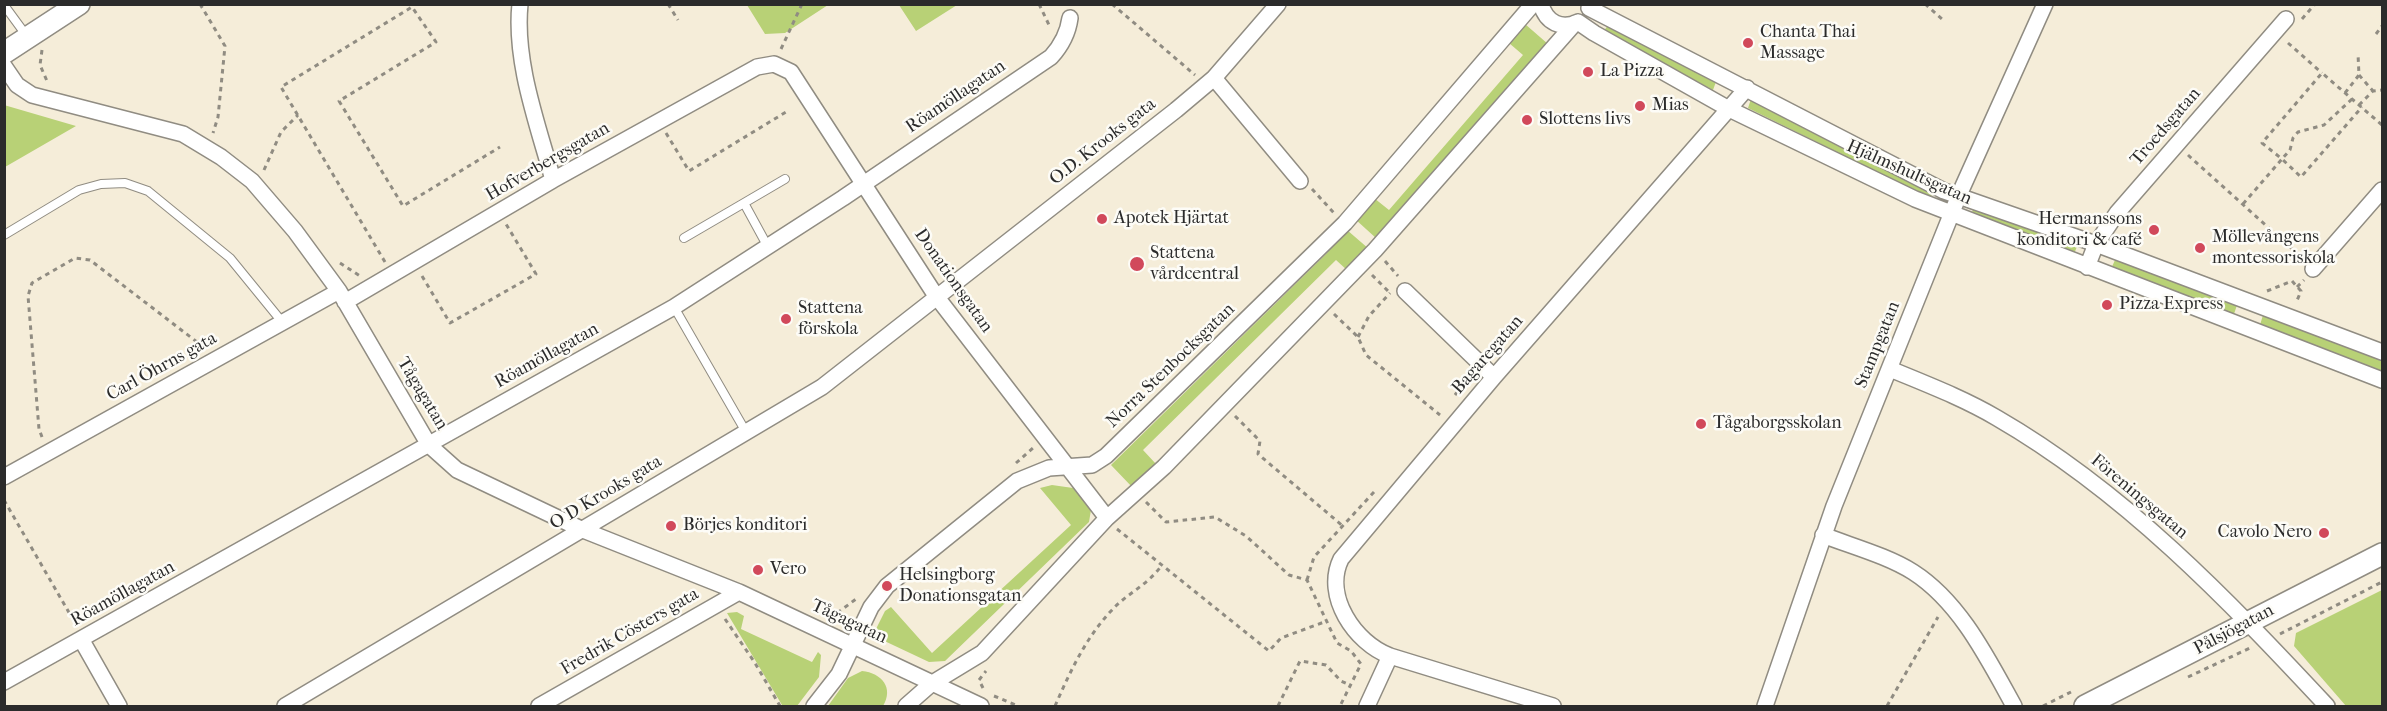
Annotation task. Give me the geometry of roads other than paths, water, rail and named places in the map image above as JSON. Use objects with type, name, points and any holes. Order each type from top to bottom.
[{"type":"street","points":[[4,53],[79,4]]},
{"type":"street","name":"O.D. Krooks gata","points":[[936,296],[1210,81],[1278,4]]},
{"type":"street","name":"Norra Stenbocksgatan","points":[[814,706],[839,674],[877,597],[902,572],[1017,481],[1039,471],[1092,465],[1106,456],[1345,223],[1533,4]]},
{"type":"street","points":[[1541,4],[1545,15],[1554,23],[1563,25],[1577,22]]},
{"type":"street","points":[[518,5],[518,24],[524,65],[553,180]]},
{"type":"street","points":[[906,706],[931,684],[982,652],[1111,523],[1375,250],[1589,6]]},
{"type":"street","name":"Hjälmshultsgatan","points":[[1589,6],[1944,191],[2096,244],[2382,352]]},
{"type":"street","name":"Stampgatan","points":[[1765,706],[1823,535],[1951,214],[2041,6]]},
{"type":"street","name":"Röamöllagatan","points":[[4,681],[674,307],[768,247],[1051,57],[1058,49],[1070,18]]},
{"type":"street","name":"Troedsgatan","points":[[2087,267],[2096,244],[2117,213],[2275,32],[2293,21]]},
{"type":"street","name":"Hjälmshultsgatan","points":[[1577,22],[1729,109],[1846,167],[1951,214],[2382,380]]},
{"type":"street","name":"Donationsgatan","points":[[774,64],[791,72],[936,296],[1111,523]]},
{"type":"street","name":"Hofverbergsgatan","points":[[342,297],[392,274],[553,180],[757,68],[774,64]]},
{"type":"street","name":"Tågagatan","points":[[4,66],[17,85],[32,94],[183,134],[221,157],[268,197],[342,297],[429,445],[457,470],[583,530],[739,592],[981,706]]},
{"type":"street","points":[[1210,81],[1300,181]]},
{"type":"street","name":"Bagaregatan","points":[[1552,706],[1390,656],[1367,645],[1349,622],[1337,592],[1337,567],[1341,559],[1494,377],[1747,88]]},
{"type":"street","points":[[2308,275],[2382,190]]},
{"type":"street","points":[[1397,295],[1494,377]]},
{"type":"street","name":"O D Krooks gata","points":[[285,706],[822,387],[936,296]]},
{"type":"street","name":"Carl Öhrns gata","points":[[5,477],[283,322],[342,297]]},
{"type":"street","points":[[2240,325],[2250,302]]},
{"type":"street","name":"Föreningsgatan","points":[[1890,369],[1964,400],[1996,417],[2086,477],[2187,562],[2249,621],[2326,706]]},
{"type":"street","points":[[1823,535],[1911,570],[1948,601],[1987,658],[2014,706]]},
{"type":"street","name":"Pålsjögatan","points":[[2085,706],[2382,554]]},
{"type":"street","name":"Fredrik Cösters gata","points":[[539,706],[739,592]]},
{"type":"street","points":[[82,639],[119,706]]},
{"type":"street","points":[[1367,706],[1390,656]]},
{"type":"lane","points":[[4,4],[28,38]]},
{"type":"lane","points":[[684,238],[785,179]]},
{"type":"lane","points":[[4,235],[79,190],[100,184],[125,183],[148,191],[230,258],[283,322]]},
{"type":"lane","points":[[744,204],[768,247]]},
{"type":"lane","points":[[674,307],[746,432]]},
{"type":"place","name":"Chanta Thai Massage","points":[[1748,43]]},
{"type":"place","name":"La Pizza","points":[[1588,72]]},
{"type":"place","name":"Mias","points":[[1640,106]]},
{"type":"place","name":"Slottens livs","points":[[1527,120]]},
{"type":"place","name":"Apotek Hjärtat","points":[[1102,219]]},
{"type":"place","name":"Hermanssons konditori & café","points":[[2154,230]]},
{"type":"place","name":"Möllevångens montessoriskola","points":[[2200,248]]},
{"type":"place","name":"Stattena vårdcentral","points":[[1137,264]]},
{"type":"place","name":"Pizza Express","points":[[2107,305]]},
{"type":"place","name":"Stattena förskola","points":[[786,319]]},
{"type":"place","name":"Tågaborgsskolan","points":[[1701,424]]},
{"type":"place","name":"Börjes konditori","points":[[671,526]]},
{"type":"place","name":"Cavolo Nero","points":[[2324,533]]},
{"type":"place","name":"Vero","points":[[758,570]]},
{"type":"place","name":"Helsingborg Donationsgatan","points":[[887,586]]}]
